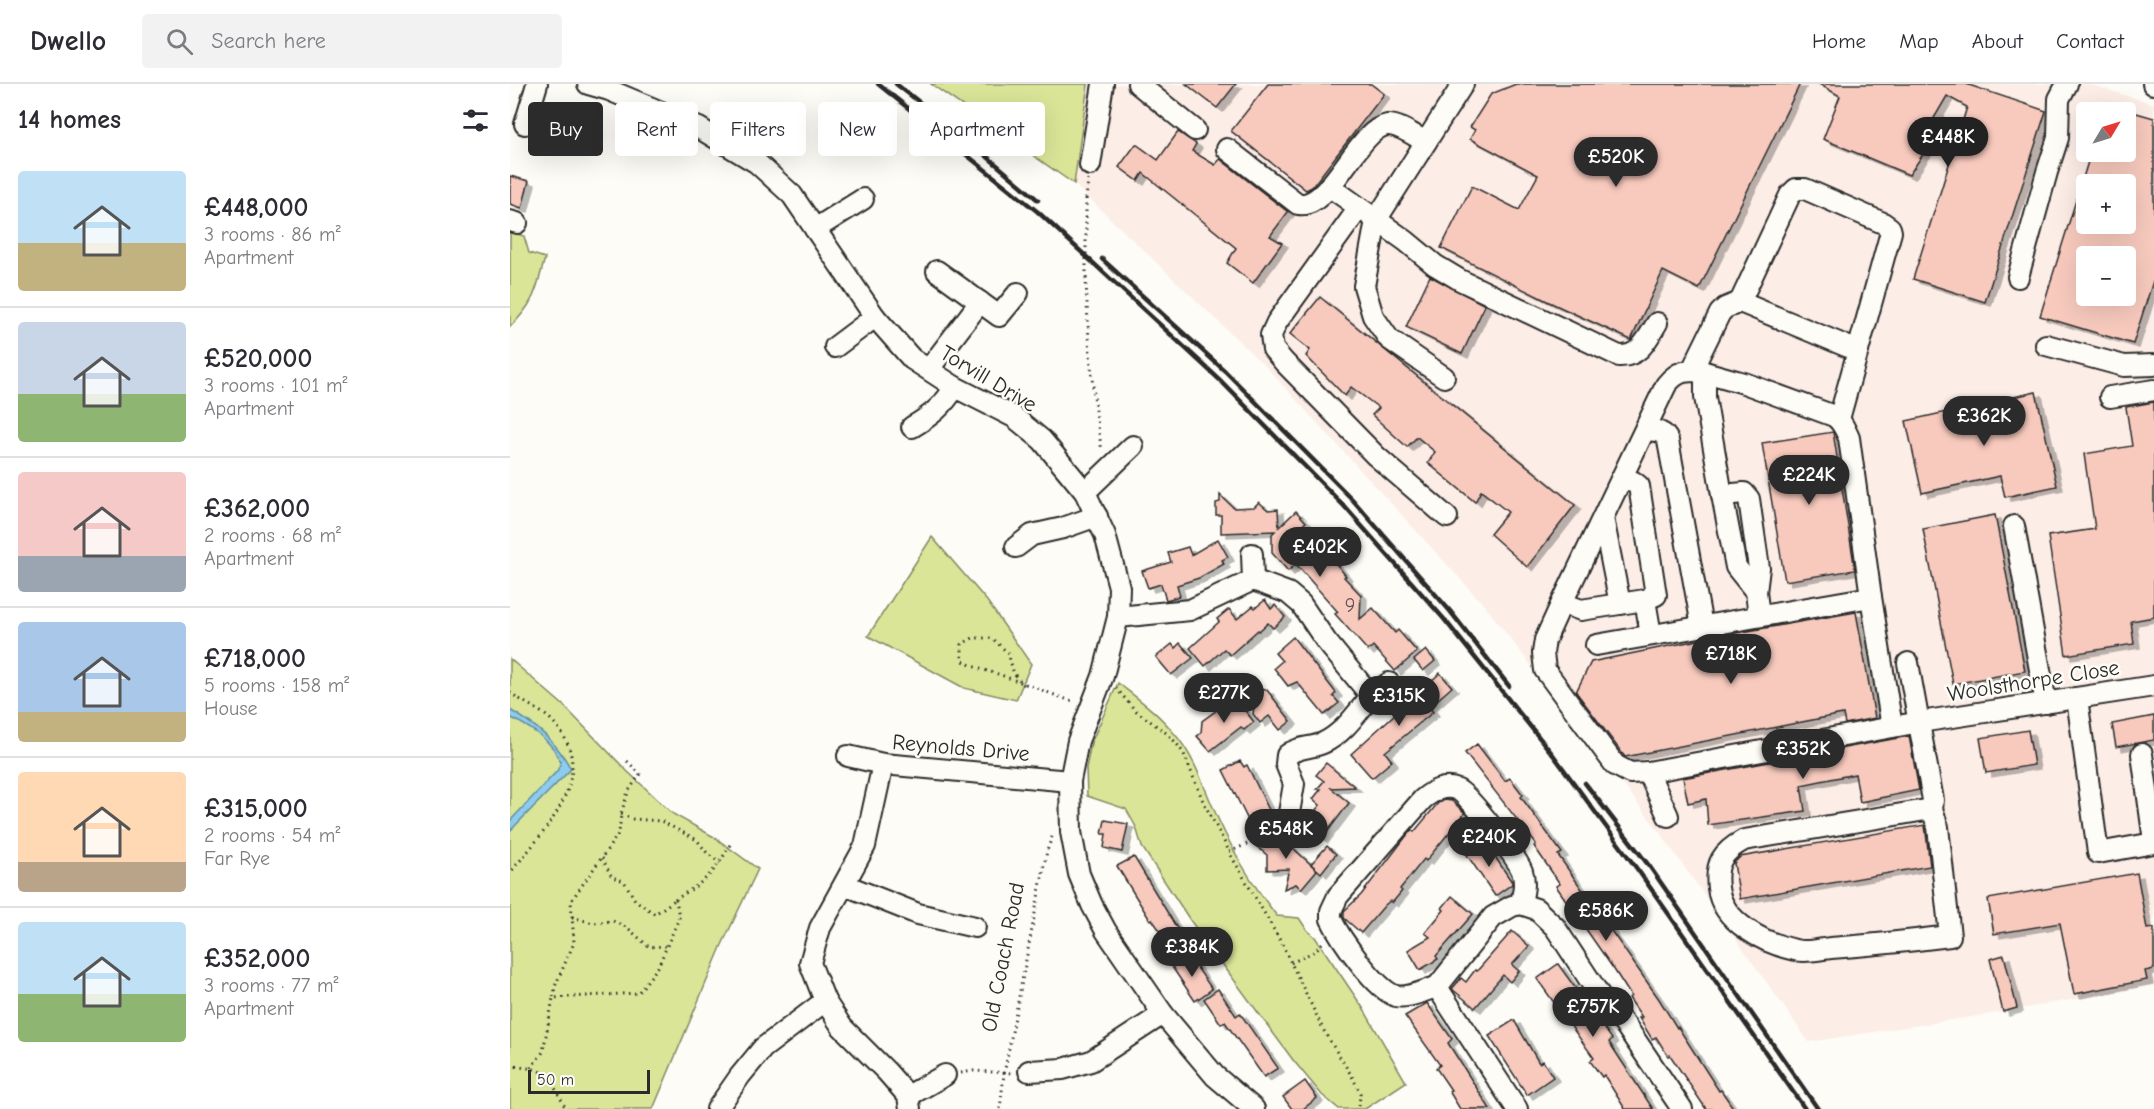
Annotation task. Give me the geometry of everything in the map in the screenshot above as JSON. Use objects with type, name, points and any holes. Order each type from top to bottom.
[{"type":"street","points":[[525,124],[537,84]]},
{"type":"street","name":"Torvill Drive","points":[[588,84],[609,87],[699,128],[757,163],[792,195],[875,317],[912,359],[955,387],[1014,417],[1042,440],[1085,492],[1105,535],[1119,587],[1118,617],[1103,676],[1078,741],[1070,781],[1071,832],[1079,874],[1106,931],[1163,1014],[1215,1076],[1254,1109]]},
{"type":"street","points":[[1090,165],[1103,84]]},
{"type":"street","points":[[1138,84],[1195,130]]},
{"type":"street","points":[[1444,377],[1389,339],[1372,316],[1364,286],[1376,220],[1463,84]]},
{"type":"street","points":[[2018,277],[2058,138],[2059,99],[2067,84]]},
{"type":"street","points":[[1426,142],[1388,125],[1379,129],[1366,141],[1344,197],[1271,335],[1273,349],[1322,403],[1376,456],[1447,517]]},
{"type":"street","points":[[1227,149],[1298,204],[1305,205],[1344,197],[1435,265],[1460,280],[1619,356],[1635,354],[1657,323]]},
{"type":"street","points":[[1759,616],[1756,592],[1759,568],[1749,499],[1744,493],[1722,495],[1706,397],[1698,371],[1720,313],[1725,308],[1740,302],[1790,195],[1796,189],[1805,189],[1883,223],[1890,228],[1891,232],[1839,419]]},
{"type":"street","points":[[815,229],[863,199]]},
{"type":"street","points":[[937,271],[999,316],[1018,293]]},
{"type":"street","points":[[929,369],[980,302]]},
{"type":"street","points":[[1740,302],[1858,351]]},
{"type":"street","points":[[835,347],[875,317]]},
{"type":"street","points":[[2046,345],[2124,366],[2154,365]]},
{"type":"street","points":[[1892,727],[1849,438],[1839,419],[1744,383],[1698,371],[1678,373],[1666,385],[1545,640],[1543,653],[1545,670],[1615,765],[1630,773],[1648,772],[1920,722]]},
{"type":"street","points":[[912,426],[931,416],[946,401],[955,387]]},
{"type":"street","points":[[2110,397],[2154,390]]},
{"type":"street","points":[[1645,430],[1663,433],[1668,441],[1702,626]]},
{"type":"street","points":[[1085,492],[1133,446]]},
{"type":"street","points":[[1562,603],[1581,609],[1654,598],[1657,592],[1640,490],[1637,483],[1621,480]]},
{"type":"street","points":[[1016,547],[1032,535],[1063,528],[1097,516]]},
{"type":"street","points":[[1603,518],[1620,604]]},
{"type":"street","points":[[2014,526],[2046,703]]},
{"type":"street","points":[[1252,554],[1253,580]]},
{"type":"street","points":[[1118,617],[1190,610],[1253,580],[1288,592],[1301,604],[1326,641],[1371,696]]},
{"type":"street","points":[[1596,645],[1871,597]]},
{"type":"street","points":[[1645,600],[1652,635]]},
{"type":"street","name":"Woolsthorpe Close","points":[[1908,663],[1933,800],[1932,808],[1938,827],[1950,936],[1796,951],[1748,931],[1724,910],[1719,897],[1717,878],[1720,861],[1726,851],[1744,840],[1932,808]]},
{"type":"street","points":[[1289,813],[1294,784],[1286,764],[1287,754],[1297,749],[1314,747],[1334,736],[1371,696],[1389,683]]},
{"type":"street","name":"Woolsthorpe Close","points":[[1920,722],[2154,686]]},
{"type":"street","points":[[2077,698],[2098,853],[2154,842],[2142,753]]},
{"type":"street","name":"Reynolds Drive","points":[[848,756],[883,764],[1070,781]]},
{"type":"street","points":[[883,764],[865,846],[820,928],[810,963],[825,1001],[842,1027],[887,1072],[909,1102],[945,1075]]},
{"type":"street","points":[[1648,772],[1668,816]]},
{"type":"street","points":[[1521,904],[1525,885],[1522,870],[1514,857],[1468,798],[1457,790],[1445,788],[1434,790],[1423,799],[1338,896],[1331,911],[1331,919],[1374,980],[1398,997],[1437,987],[1492,917],[1503,909],[1521,904],[1536,909],[1555,927],[1604,1002],[1626,1026],[1682,1109]]},
{"type":"street","points":[[845,885],[962,931]]},
{"type":"street","points":[[1437,987],[1517,1109]]},
{"type":"street","points":[[717,1109],[763,1048],[825,1001]]},
{"type":"street","points":[[1029,1071],[1063,1070],[1091,1061],[1163,1014]]},
{"type":"path","points":[[1086,199],[1088,338],[1094,404],[1105,471]]},
{"type":"path","points":[[1024,685],[1014,674],[1008,652],[992,639],[973,638],[962,644],[962,660],[974,668],[1005,676],[1024,685],[1090,707]]},
{"type":"path","points":[[1103,676],[1126,697],[1135,710],[1169,735],[1177,744],[1212,820],[1291,963],[1325,1034],[1353,1078],[1360,1093],[1359,1109]]},
{"type":"path","points":[[510,692],[555,723],[569,746],[573,771],[561,806],[510,873]]},
{"type":"path","points":[[531,1068],[543,1052],[556,984],[573,943],[571,901],[584,879],[602,858],[619,832],[621,814],[628,792],[640,774],[627,761]]},
{"type":"path","points":[[1229,852],[1263,834],[1289,813]]},
{"type":"path","points":[[621,814],[633,819],[660,821],[697,840],[720,863]]},
{"type":"path","name":"Old Coach Road","points":[[1000,1109],[1004,1074],[1047,851],[1053,833],[1071,832]]},
{"type":"path","points":[[602,858],[612,877],[624,881],[635,900],[655,914],[704,882],[720,863],[732,841]]},
{"type":"path","points":[[553,998],[638,993],[658,967],[679,918],[676,899]]},
{"type":"path","points":[[572,917],[593,923],[613,921],[628,928],[649,947],[667,946]]},
{"type":"path","points":[[1291,963],[1315,951],[1335,927]]},
{"type":"path","points":[[510,1064],[518,1068],[531,1068],[544,1074],[566,1109]]},
{"type":"path","points":[[945,1075],[973,1071],[1004,1074],[1029,1071]]},
{"type":"shaded area","points":[[1088,84],[2088,84],[2154,104],[2154,985],[2003,1012],[1809,1042],[1656,827],[1486,607],[1266,367],[1074,184]]},
{"type":"green space","points":[[931,84],[1088,84],[1074,184],[1034,156],[1045,156],[1045,102],[957,102]]},
{"type":"green space","points":[[510,232],[524,236],[529,253],[545,258],[537,288],[530,303],[510,327]]},
{"type":"green space","points":[[932,537],[987,601],[1031,664],[1016,700],[964,688],[868,636]]},
{"type":"green space","points":[[510,659],[563,705],[627,771],[673,814],[714,837],[758,869],[721,947],[653,1109],[510,1109]]},
{"type":"green space","points":[[1118,683],[1154,712],[1180,740],[1196,767],[1233,849],[1258,890],[1277,916],[1299,918],[1315,937],[1363,1008],[1406,1082],[1365,1109],[1339,1109],[1322,1095],[1293,1060],[1190,920],[1142,847],[1136,827],[1126,809],[1087,796],[1086,768],[1091,743]]},
{"type":"water","points":[[510,710],[545,735],[559,750],[571,769],[510,831],[510,821],[557,771],[561,763],[547,741],[510,717]]},
{"type":"building","points":[[1186,84],[1236,84],[1217,108]]},
{"type":"building","points":[[1268,84],[1371,84],[1384,94],[1312,187],[1306,190],[1231,131]]},
{"type":"building","points":[[1516,84],[1800,84],[1699,289],[1663,271],[1631,340],[1441,248],[1472,186],[1519,210],[1538,175],[1470,139],[1475,130],[1470,127],[1491,94]]},
{"type":"building","points":[[1819,84],[1966,84],[2046,111],[1985,302],[1913,279],[1967,107],[1947,96],[1930,125],[1926,150],[1909,175],[1823,139],[1840,96]]},
{"type":"building","points":[[2136,113],[2154,118],[2154,278],[2133,344],[2040,316],[2076,200],[2076,234],[2136,234],[2136,174],[2084,174],[2088,162],[2136,162]]},
{"type":"building","points":[[1178,132],[1196,144],[1192,151],[1215,165],[1220,159],[1288,212],[1270,236],[1282,243],[1253,283],[1227,263],[1236,248],[1143,173],[1138,181],[1119,167],[1136,144],[1158,160]]},
{"type":"building","points":[[510,176],[529,181],[522,208],[510,204]]},
{"type":"building","points":[[1430,276],[1485,305],[1462,354],[1406,327]]},
{"type":"building","points":[[1320,297],[1575,505],[1527,567],[1490,534],[1508,512],[1481,491],[1475,502],[1428,463],[1435,452],[1417,437],[1407,447],[1372,415],[1379,408],[1351,387],[1345,396],[1306,356],[1310,350],[1290,334]]},
{"type":"building","points":[[2036,392],[2057,486],[2005,497],[2000,476],[1922,493],[1906,421]]},
{"type":"building","points":[[2154,402],[2154,617],[2131,621],[2134,644],[2066,655],[2048,536],[2095,529],[2084,454],[2132,446],[2126,407]]},
{"type":"building","points":[[1833,432],[1855,570],[1785,581],[1762,443]]},
{"type":"building","points":[[1220,495],[1234,508],[1254,507],[1259,502],[1268,510],[1278,509],[1279,527],[1296,511],[1306,522],[1289,537],[1308,558],[1320,547],[1338,566],[1346,576],[1344,577],[1361,595],[1360,619],[1373,608],[1395,633],[1398,630],[1417,652],[1395,671],[1373,646],[1368,651],[1335,614],[1338,612],[1296,564],[1288,571],[1272,553],[1272,534],[1275,531],[1221,533],[1221,515],[1216,515],[1216,503],[1220,502]]},
{"type":"building","points":[[1995,515],[2025,671],[1953,684],[1923,529]]},
{"type":"building","points":[[1218,539],[1228,557],[1222,560],[1224,564],[1199,578],[1177,585],[1180,596],[1166,600],[1161,584],[1148,588],[1142,571],[1171,562],[1168,553],[1188,547],[1191,555]]},
{"type":"building","points":[[1265,600],[1271,609],[1275,605],[1285,617],[1273,628],[1268,623],[1230,655],[1224,649],[1205,666],[1190,648],[1219,622],[1217,619],[1229,609],[1237,619]]},
{"type":"building","points":[[1856,612],[1875,718],[1845,724],[1843,714],[1625,757],[1576,692],[1591,662],[1708,638]]},
{"type":"building","points":[[1293,637],[1336,693],[1333,696],[1339,703],[1324,715],[1297,682],[1288,686],[1274,668],[1282,661],[1275,653]]},
{"type":"building","points":[[1180,643],[1193,658],[1171,675],[1156,657],[1172,644],[1175,648]]},
{"type":"building","points":[[1426,650],[1435,661],[1423,671],[1414,660]]},
{"type":"building","points":[[1440,673],[1452,687],[1429,707],[1433,712],[1385,752],[1392,761],[1372,778],[1351,754]]},
{"type":"building","points":[[1256,689],[1267,690],[1291,721],[1280,730],[1269,716],[1260,723],[1253,714]]},
{"type":"building","points":[[1232,699],[1237,705],[1239,703],[1254,722],[1244,730],[1241,727],[1210,751],[1197,736],[1201,733],[1202,721]]},
{"type":"building","points":[[2154,716],[2154,740],[2116,747],[2112,724]]},
{"type":"building","points":[[2028,730],[2034,765],[1986,773],[1980,738]]},
{"type":"building","points":[[1909,736],[1919,790],[1860,802],[1855,774],[1801,785],[1805,811],[1708,825],[1706,799],[1688,803],[1683,778]]},
{"type":"building","points":[[1477,744],[1505,781],[1510,778],[1523,795],[1521,797],[1562,853],[1558,855],[1659,999],[1719,1091],[1721,1090],[1734,1109],[1706,1109],[1670,1055],[1668,1056],[1656,1037],[1652,1039],[1639,1018],[1642,1017],[1629,998],[1631,996],[1556,886],[1560,884],[1534,846],[1536,844],[1465,753]]},
{"type":"building","points":[[1240,761],[1244,767],[1247,765],[1271,814],[1250,824],[1223,770]]},
{"type":"building","points":[[1326,763],[1355,787],[1331,788],[1349,803],[1322,839],[1306,826],[1312,820],[1309,818],[1320,805],[1313,799],[1321,789],[1317,789],[1324,781],[1316,775]]},
{"type":"building","points":[[1445,800],[1452,801],[1465,813],[1426,861],[1424,859],[1392,903],[1390,901],[1385,905],[1361,933],[1344,918],[1344,911],[1361,895],[1411,830],[1414,832],[1438,803]]},
{"type":"building","points":[[1105,820],[1128,824],[1122,852],[1104,848],[1106,834],[1102,834]]},
{"type":"building","points":[[1925,825],[1930,866],[1740,899],[1734,863],[1740,857]]},
{"type":"building","points":[[1272,829],[1317,870],[1301,889],[1296,884],[1284,889],[1289,869],[1267,870],[1267,855],[1256,846]]},
{"type":"building","points":[[1483,839],[1512,882],[1495,896],[1465,852]]},
{"type":"building","points":[[1327,846],[1336,854],[1321,873],[1311,864]]},
{"type":"building","points":[[1134,857],[1175,925],[1193,950],[1179,959],[1152,919],[1150,920],[1117,866]]},
{"type":"building","points":[[2137,873],[2147,929],[2154,928],[2154,969],[2145,971],[2147,980],[2074,994],[2060,923],[1994,934],[1988,899]]},
{"type":"building","points":[[1452,896],[1473,914],[1436,956],[1438,959],[1420,970],[1408,950],[1430,937],[1425,933]]},
{"type":"building","points":[[1512,931],[1529,946],[1512,965],[1519,971],[1510,982],[1503,975],[1475,1008],[1452,989],[1461,978],[1466,982]]},
{"type":"building","points":[[2004,955],[2017,1008],[2003,1012],[1990,959]]},
{"type":"building","points":[[1189,956],[1212,989],[1195,1001],[1172,967]]},
{"type":"building","points":[[1558,964],[1612,1039],[1609,1042],[1653,1109],[1625,1109],[1604,1075],[1602,1077],[1590,1061],[1594,1058],[1537,979]]},
{"type":"building","points":[[1218,989],[1236,1016],[1240,1013],[1278,1068],[1264,1077],[1225,1022],[1221,1024],[1204,999]]},
{"type":"building","points":[[1427,1003],[1452,1039],[1448,1043],[1490,1109],[1460,1109],[1449,1091],[1451,1090],[1436,1068],[1440,1065],[1405,1016]]},
{"type":"building","points":[[1514,1020],[1539,1063],[1543,1061],[1553,1077],[1527,1095],[1489,1036]]},
{"type":"building","points":[[1305,1081],[1317,1098],[1303,1109],[1292,1109],[1283,1097]]},
{"type":"railway","points":[[878,84],[1038,212],[1221,381],[1344,506],[1444,619],[1554,756],[1640,873],[1805,1109]]},
{"type":"railway","points":[[896,84],[963,136],[1038,200]]},
{"type":"railway","points":[[1102,259],[1225,371],[1352,499],[1450,611],[1509,686]]},
{"type":"railway","points":[[1585,783],[1650,867],[1818,1109]]}]
